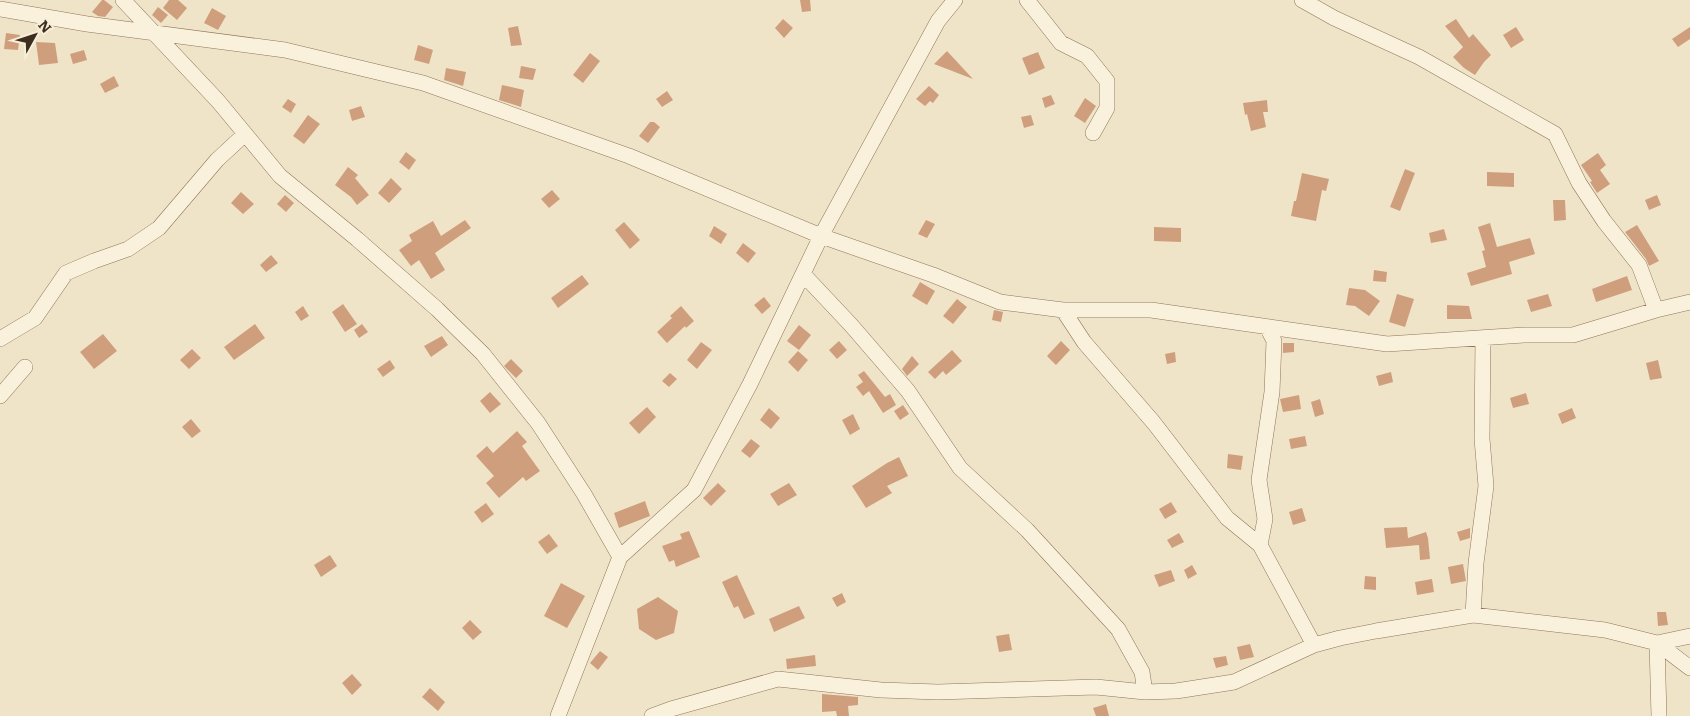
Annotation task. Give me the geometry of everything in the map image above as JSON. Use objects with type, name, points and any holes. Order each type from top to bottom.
[{"type":"street","points":[[123,0],[218,101],[280,176],[357,239],[437,309],[483,354],[538,423],[584,494],[620,557]]},
{"type":"street","points":[[558,716],[620,557],[694,490],[750,384],[822,236],[938,21],[955,0]]},
{"type":"street","points":[[1027,0],[1061,43],[1087,56],[1107,80],[1107,108],[1093,133]]},
{"type":"street","points":[[1302,0],[1334,18],[1419,57],[1555,134],[1579,183],[1604,221],[1639,265],[1656,310]]},
{"type":"street","points":[[0,10],[87,24],[285,50],[423,83],[629,156],[822,236],[933,275],[1000,302],[1063,310],[1151,310],[1388,344],[1524,335],[1573,335],[1656,310],[1690,302]]},
{"type":"street","points":[[0,339],[35,318],[66,273],[94,260],[128,250],[159,228],[217,160],[245,134]]},
{"type":"street","points":[[803,274],[908,391],[960,468],[1027,530],[1118,629],[1142,672],[1145,692]]},
{"type":"street","points":[[1063,310],[1084,342],[1154,423],[1227,518],[1260,545],[1314,645]]},
{"type":"street","points":[[1260,545],[1265,518],[1259,480],[1272,392],[1274,350],[1274,341],[1267,327]]},
{"type":"street","points":[[1473,615],[1476,563],[1486,486],[1482,439],[1483,338]]},
{"type":"street","points":[[0,396],[24,367]]},
{"type":"street","points":[[652,716],[671,709],[778,680],[881,690],[938,692],[1096,687],[1145,692],[1176,691],[1234,682],[1314,645],[1376,631],[1473,615],[1605,630],[1657,643],[1690,668]]},
{"type":"street","points":[[1657,643],[1690,636]]},
{"type":"street","points":[[1657,643],[1659,716]]},
{"type":"building","points":[[102,0],[113,7],[105,17],[98,16],[92,12]]},
{"type":"building","points":[[169,0],[178,0],[187,8],[177,20],[163,8]]},
{"type":"building","points":[[800,0],[810,0],[811,11],[802,12]]},
{"type":"building","points":[[158,7],[168,15],[161,23],[152,15]]},
{"type":"building","points":[[212,8],[226,16],[218,30],[204,23]]},
{"type":"building","points":[[783,19],[793,28],[784,38],[775,28]]},
{"type":"building","points":[[1456,19],[1469,38],[1473,34],[1491,55],[1475,75],[1464,68],[1453,57],[1463,47],[1445,26]]},
{"type":"building","points":[[518,26],[522,45],[511,46],[508,28]]},
{"type":"building","points":[[1516,27],[1524,40],[1511,48],[1503,35]]},
{"type":"building","points":[[1690,27],[1690,39],[1678,47],[1672,39]]},
{"type":"building","points":[[6,33],[20,35],[18,50],[4,49]]},
{"type":"building","points":[[36,42],[55,43],[58,63],[39,65]]},
{"type":"building","points":[[418,45],[433,50],[429,64],[414,60]]},
{"type":"building","points":[[84,50],[87,60],[73,64],[70,54]]},
{"type":"building","points":[[947,51],[973,79],[934,64]]},
{"type":"building","points":[[1038,52],[1045,68],[1029,75],[1022,58]]},
{"type":"building","points":[[590,53],[600,61],[583,83],[573,75]]},
{"type":"building","points":[[521,66],[536,69],[533,80],[519,78]]},
{"type":"building","points":[[446,68],[466,72],[463,86],[444,80]]},
{"type":"building","points":[[114,76],[119,86],[105,93],[100,84]]},
{"type":"building","points":[[502,85],[524,90],[521,107],[499,100]]},
{"type":"building","points":[[929,86],[939,95],[933,103],[930,101],[925,106],[916,99]]},
{"type":"building","points":[[667,91],[673,100],[662,107],[656,99]]},
{"type":"building","points":[[1051,95],[1055,104],[1045,108],[1042,98]]},
{"type":"building","points":[[1085,98],[1096,106],[1085,123],[1074,116]]},
{"type":"building","points":[[288,99],[296,104],[291,113],[282,107]]},
{"type":"building","points":[[1267,100],[1268,112],[1263,112],[1266,127],[1251,131],[1243,103]]},
{"type":"building","points":[[361,106],[365,117],[352,121],[349,110]]},
{"type":"building","points":[[308,115],[320,124],[304,144],[293,136]]},
{"type":"building","points":[[1031,115],[1034,125],[1024,128],[1021,117]]},
{"type":"building","points":[[650,122],[654,122],[660,127],[648,143],[639,136]]},
{"type":"building","points":[[406,152],[416,160],[409,170],[399,162]]},
{"type":"building","points":[[1598,153],[1606,165],[1600,170],[1610,184],[1597,193],[1590,182],[1592,181],[1581,165]]},
{"type":"building","points":[[348,167],[358,175],[355,178],[369,195],[357,205],[351,197],[335,185]]},
{"type":"building","points":[[1405,169],[1415,173],[1400,211],[1390,207]]},
{"type":"building","points":[[1487,172],[1514,173],[1514,187],[1487,186]]},
{"type":"building","points":[[1302,173],[1329,179],[1326,191],[1322,190],[1316,221],[1291,216]]},
{"type":"building","points":[[391,178],[402,189],[389,203],[378,193]]},
{"type":"building","points":[[552,190],[560,199],[549,208],[541,199]]},
{"type":"building","points":[[241,192],[254,204],[243,214],[231,203]]},
{"type":"building","points":[[285,195],[294,203],[286,212],[277,204]]},
{"type":"building","points":[[1657,195],[1661,205],[1649,210],[1645,200]]},
{"type":"building","points":[[1553,200],[1565,200],[1566,220],[1554,221]]},
{"type":"building","points":[[465,220],[471,228],[435,253],[445,270],[431,279],[419,260],[411,266],[399,250],[412,241],[409,235],[433,221],[441,236]]},
{"type":"building","points":[[926,220],[935,224],[927,238],[918,234]]},
{"type":"building","points":[[624,222],[640,240],[630,249],[615,230]]},
{"type":"building","points":[[1490,223],[1497,247],[1530,238],[1535,254],[1509,262],[1512,274],[1471,286],[1467,273],[1486,267],[1482,251],[1485,250],[1478,227]]},
{"type":"building","points":[[1637,225],[1659,261],[1649,266],[1646,259],[1625,232]]},
{"type":"building","points":[[714,226],[727,234],[721,244],[709,236]]},
{"type":"building","points":[[1154,227],[1181,228],[1181,242],[1154,241]]},
{"type":"building","points":[[1444,229],[1447,240],[1431,243],[1429,233]]},
{"type":"building","points":[[743,243],[756,253],[748,263],[736,253]]},
{"type":"building","points":[[271,255],[278,263],[266,272],[260,265]]},
{"type":"building","points":[[1374,270],[1387,272],[1386,282],[1373,281]]},
{"type":"building","points":[[582,275],[589,284],[558,308],[551,298]]},
{"type":"building","points":[[1627,276],[1632,290],[1596,302],[1592,289]]},
{"type":"building","points":[[920,282],[935,291],[927,305],[912,296]]},
{"type":"building","points":[[1349,288],[1365,290],[1380,301],[1369,316],[1355,306],[1346,305]]},
{"type":"building","points":[[1397,294],[1414,299],[1405,327],[1389,322]]},
{"type":"building","points":[[1548,294],[1552,306],[1531,312],[1527,300]]},
{"type":"building","points":[[764,297],[771,306],[762,314],[754,305]]},
{"type":"building","points":[[957,299],[967,307],[953,324],[943,316]]},
{"type":"building","points":[[343,304],[357,324],[345,332],[332,312]]},
{"type":"building","points":[[1447,305],[1469,306],[1472,319],[1447,319]]},
{"type":"building","points":[[303,306],[309,316],[301,321],[295,312]]},
{"type":"building","points":[[681,306],[694,321],[686,328],[685,326],[667,343],[657,332],[672,318],[670,316]]},
{"type":"building","points":[[994,310],[1003,312],[1001,322],[992,320]]},
{"type":"building","points":[[255,324],[265,338],[234,360],[224,347]]},
{"type":"building","points":[[362,324],[368,332],[359,338],[354,330]]},
{"type":"building","points":[[799,325],[811,335],[799,350],[787,341]]},
{"type":"building","points":[[103,334],[117,351],[94,369],[80,352]]},
{"type":"building","points":[[442,336],[448,345],[431,357],[424,346]]},
{"type":"building","points":[[839,341],[847,350],[837,359],[829,350]]},
{"type":"building","points":[[1061,341],[1070,350],[1056,365],[1047,356]]},
{"type":"building","points":[[701,342],[712,350],[697,369],[687,360]]},
{"type":"building","points":[[1283,343],[1294,343],[1294,352],[1283,353]]},
{"type":"building","points":[[192,349],[201,358],[189,369],[180,360]]},
{"type":"building","points":[[952,350],[962,361],[946,375],[943,371],[935,379],[928,372]]},
{"type":"building","points":[[798,351],[808,360],[798,372],[788,362]]},
{"type":"building","points":[[1175,352],[1176,362],[1167,364],[1165,354]]},
{"type":"building","points":[[912,356],[919,364],[907,376],[902,369]]},
{"type":"building","points":[[511,359],[523,371],[516,378],[504,366]]},
{"type":"building","points":[[390,360],[395,368],[383,377],[377,369]]},
{"type":"building","points":[[1658,360],[1662,378],[1650,380],[1646,363]]},
{"type":"building","points":[[864,371],[885,397],[890,394],[896,405],[883,413],[869,391],[863,396],[856,387],[863,382],[858,375]]},
{"type":"building","points":[[1391,372],[1393,382],[1379,386],[1376,376]]},
{"type":"building","points":[[670,373],[677,379],[669,387],[662,381]]},
{"type":"building","points":[[490,392],[501,404],[490,413],[480,401]]},
{"type":"building","points":[[1526,393],[1529,404],[1513,408],[1510,398]]},
{"type":"building","points":[[1299,395],[1301,409],[1283,412],[1280,399]]},
{"type":"building","points":[[1320,399],[1324,414],[1315,417],[1311,402]]},
{"type":"building","points":[[903,405],[909,414],[900,420],[894,411]]},
{"type":"building","points":[[647,407],[656,417],[639,434],[629,423]]},
{"type":"building","points":[[769,408],[780,418],[771,429],[760,420]]},
{"type":"building","points":[[1572,408],[1576,418],[1562,424],[1558,414]]},
{"type":"building","points":[[853,414],[860,429],[850,435],[842,420]]},
{"type":"building","points":[[191,419],[201,431],[192,438],[182,427]]},
{"type":"building","points":[[517,431],[527,442],[522,446],[540,471],[526,481],[523,477],[499,498],[486,483],[494,476],[476,456],[487,446],[493,453]]},
{"type":"building","points":[[1305,436],[1307,446],[1291,449],[1289,439]]},
{"type":"building","points":[[751,439],[760,446],[750,458],[741,451]]},
{"type":"building","points":[[1228,454],[1243,456],[1241,470],[1227,468]]},
{"type":"building","points":[[899,457],[908,476],[887,486],[892,493],[866,508],[852,486]]},
{"type":"building","points":[[718,483],[726,491],[711,506],[703,498]]},
{"type":"building","points":[[789,483],[797,495],[778,506],[770,494]]},
{"type":"building","points":[[645,501],[650,516],[619,528],[614,513]]},
{"type":"building","points":[[1171,502],[1177,512],[1165,519],[1159,509]]},
{"type":"building","points":[[486,503],[494,514],[482,523],[474,512]]},
{"type":"building","points":[[1302,508],[1306,521],[1293,525],[1289,512]]},
{"type":"building","points":[[1407,527],[1408,538],[1426,532],[1430,559],[1420,560],[1419,545],[1386,548],[1384,528]]},
{"type":"building","points":[[1470,528],[1470,538],[1460,541],[1457,532]]},
{"type":"building","points":[[689,531],[700,557],[676,567],[674,560],[669,562],[662,546],[682,539],[680,534]]},
{"type":"building","points":[[1179,533],[1184,542],[1172,548],[1167,540]]},
{"type":"building","points":[[549,534],[558,546],[547,554],[538,542]]},
{"type":"building","points":[[330,555],[337,566],[321,577],[314,565]]},
{"type":"building","points":[[1463,564],[1466,581],[1451,584],[1448,567]]},
{"type":"building","points":[[1192,565],[1197,574],[1188,579],[1184,570]]},
{"type":"building","points":[[1171,570],[1175,581],[1159,587],[1154,575]]},
{"type":"building","points":[[737,575],[755,614],[744,619],[738,606],[734,608],[722,582]]},
{"type":"building","points":[[1365,576],[1376,577],[1376,590],[1364,589]]},
{"type":"building","points":[[1432,579],[1434,592],[1417,595],[1415,582]]},
{"type":"building","points":[[561,583],[585,596],[567,628],[544,616]]},
{"type":"building","points":[[842,593],[846,602],[837,607],[832,598]]},
{"type":"building","points":[[658,597],[678,611],[674,633],[656,640],[639,629],[637,609]]},
{"type":"building","points":[[799,606],[805,618],[774,632],[769,619]]},
{"type":"building","points":[[1657,612],[1666,612],[1668,625],[1658,626]]},
{"type":"building","points":[[470,620],[482,632],[473,640],[462,628]]},
{"type":"building","points":[[1009,634],[1012,650],[999,652],[996,636]]},
{"type":"building","points":[[1250,644],[1254,657],[1240,660],[1237,647]]},
{"type":"building","points":[[600,651],[608,657],[598,670],[590,663]]},
{"type":"building","points":[[815,655],[816,666],[787,669],[786,659]]},
{"type":"building","points":[[1226,656],[1228,665],[1216,668],[1213,658]]},
{"type":"building","points":[[352,674],[362,685],[352,695],[342,683]]},
{"type":"building","points":[[430,688],[445,702],[438,711],[422,697]]},
{"type":"building","points":[[822,694],[858,697],[858,705],[848,706],[849,716],[837,716],[836,711],[822,712]]},
{"type":"building","points":[[1106,704],[1109,716],[1096,716],[1093,708]]}]
